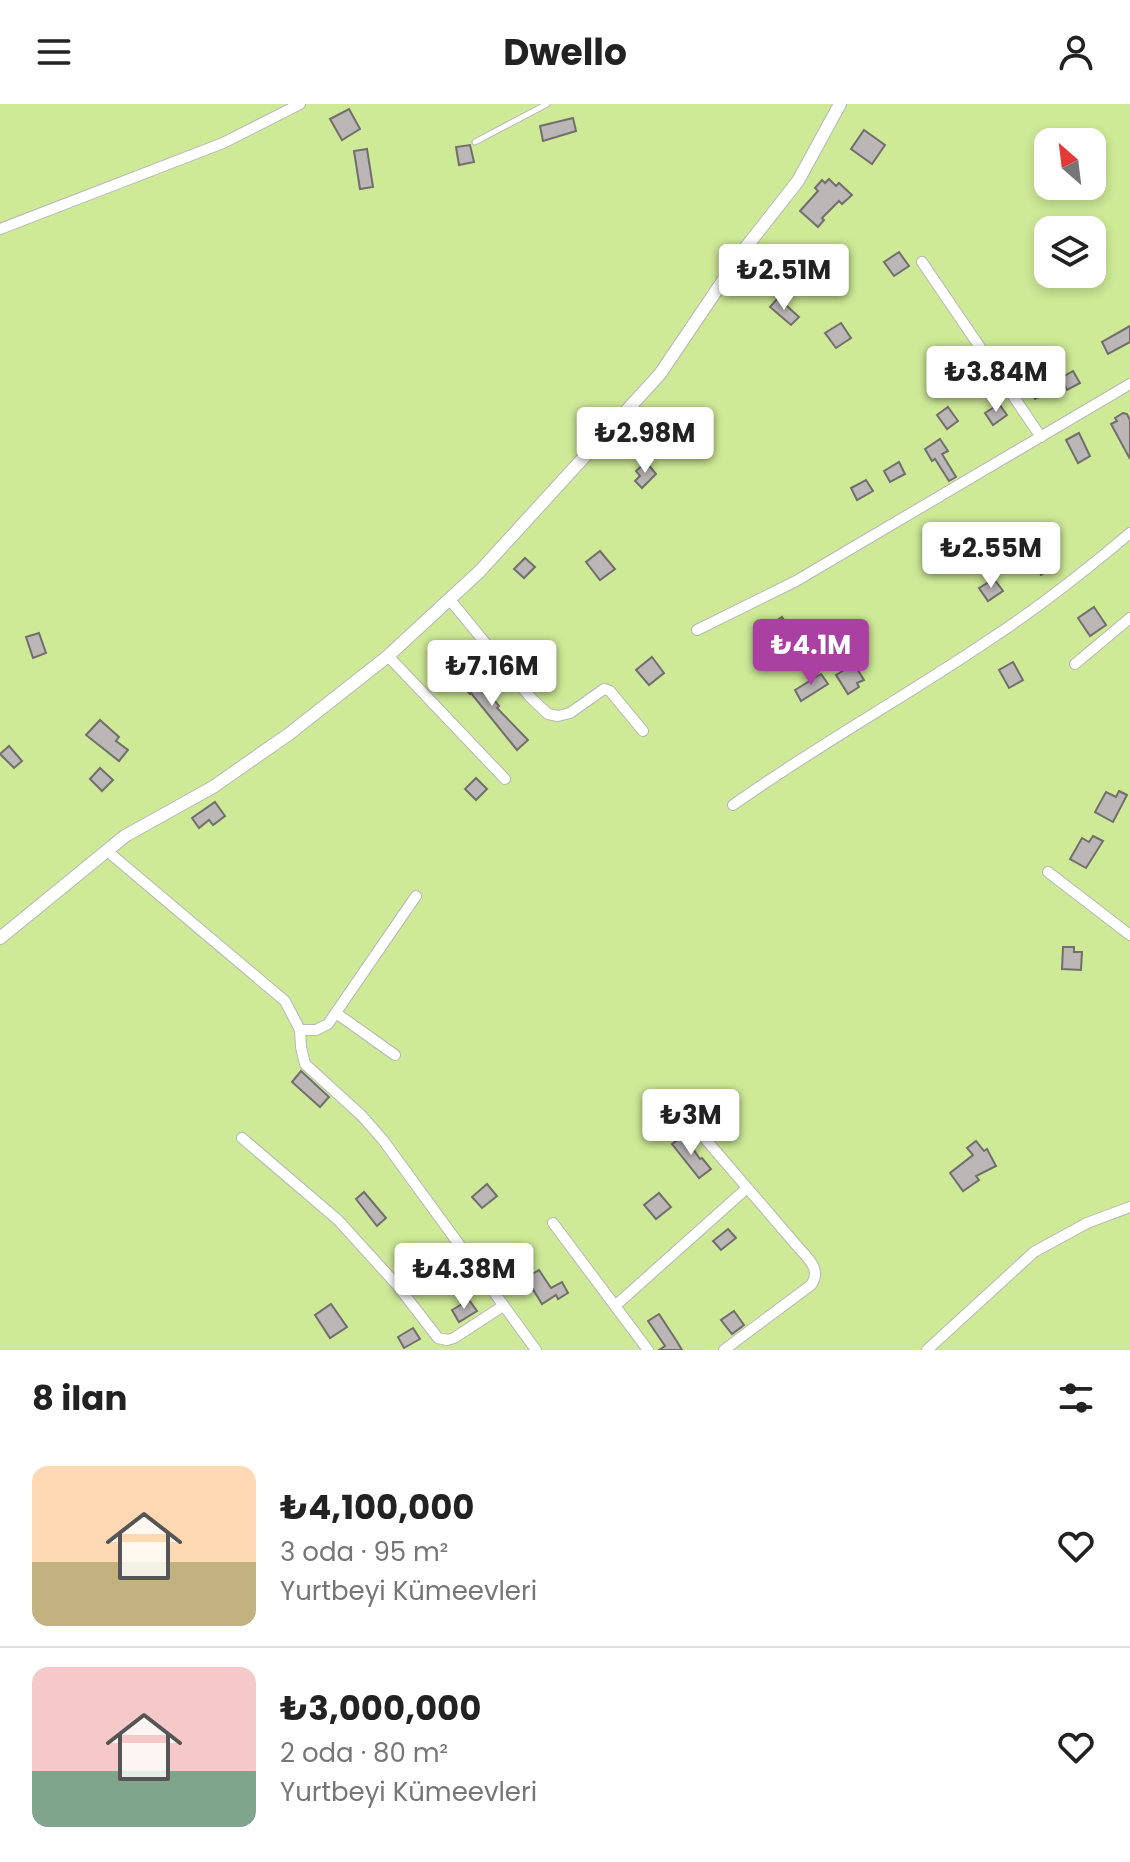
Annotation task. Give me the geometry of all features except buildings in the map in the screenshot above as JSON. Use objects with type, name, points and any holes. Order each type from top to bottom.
[{"type":"street","points":[[0,229],[223,143],[300,104]]},
{"type":"street","points":[[0,938],[135,829],[189,801],[289,734],[388,656],[492,559],[660,374],[743,251],[798,181],[840,104]]},
{"type":"street","points":[[922,262],[1041,437]]},
{"type":"street","points":[[697,630],[809,574],[1130,384]]},
{"type":"street","points":[[733,805],[864,718],[990,640],[1090,567],[1130,533]]},
{"type":"street","points":[[450,600],[530,697],[548,714],[558,716],[570,713],[604,689],[610,691],[643,731]]},
{"type":"street","points":[[1075,664],[1130,618]]},
{"type":"street","points":[[388,656],[505,779]]},
{"type":"street","points":[[106,850],[273,990],[291,1010],[300,1030],[305,1064],[362,1116],[383,1140],[536,1350]]},
{"type":"street","points":[[1048,872],[1130,935]]},
{"type":"street","points":[[300,1030],[323,1027],[336,1013],[416,896]]},
{"type":"street","points":[[336,1013],[395,1055]]},
{"type":"street","points":[[683,1113],[814,1268],[815,1279],[724,1350]]},
{"type":"street","points":[[242,1138],[338,1220],[397,1285],[438,1338],[454,1338],[503,1306]]},
{"type":"street","points":[[615,1306],[747,1188]]},
{"type":"street","points":[[927,1350],[1034,1252],[1087,1223],[1130,1207]]},
{"type":"street","points":[[553,1223],[648,1350]]},
{"type":"lane","points":[[475,142],[547,104]]},
{"type":"green space","points":[[0,104],[1130,104],[1130,1350],[0,1350]]}]
